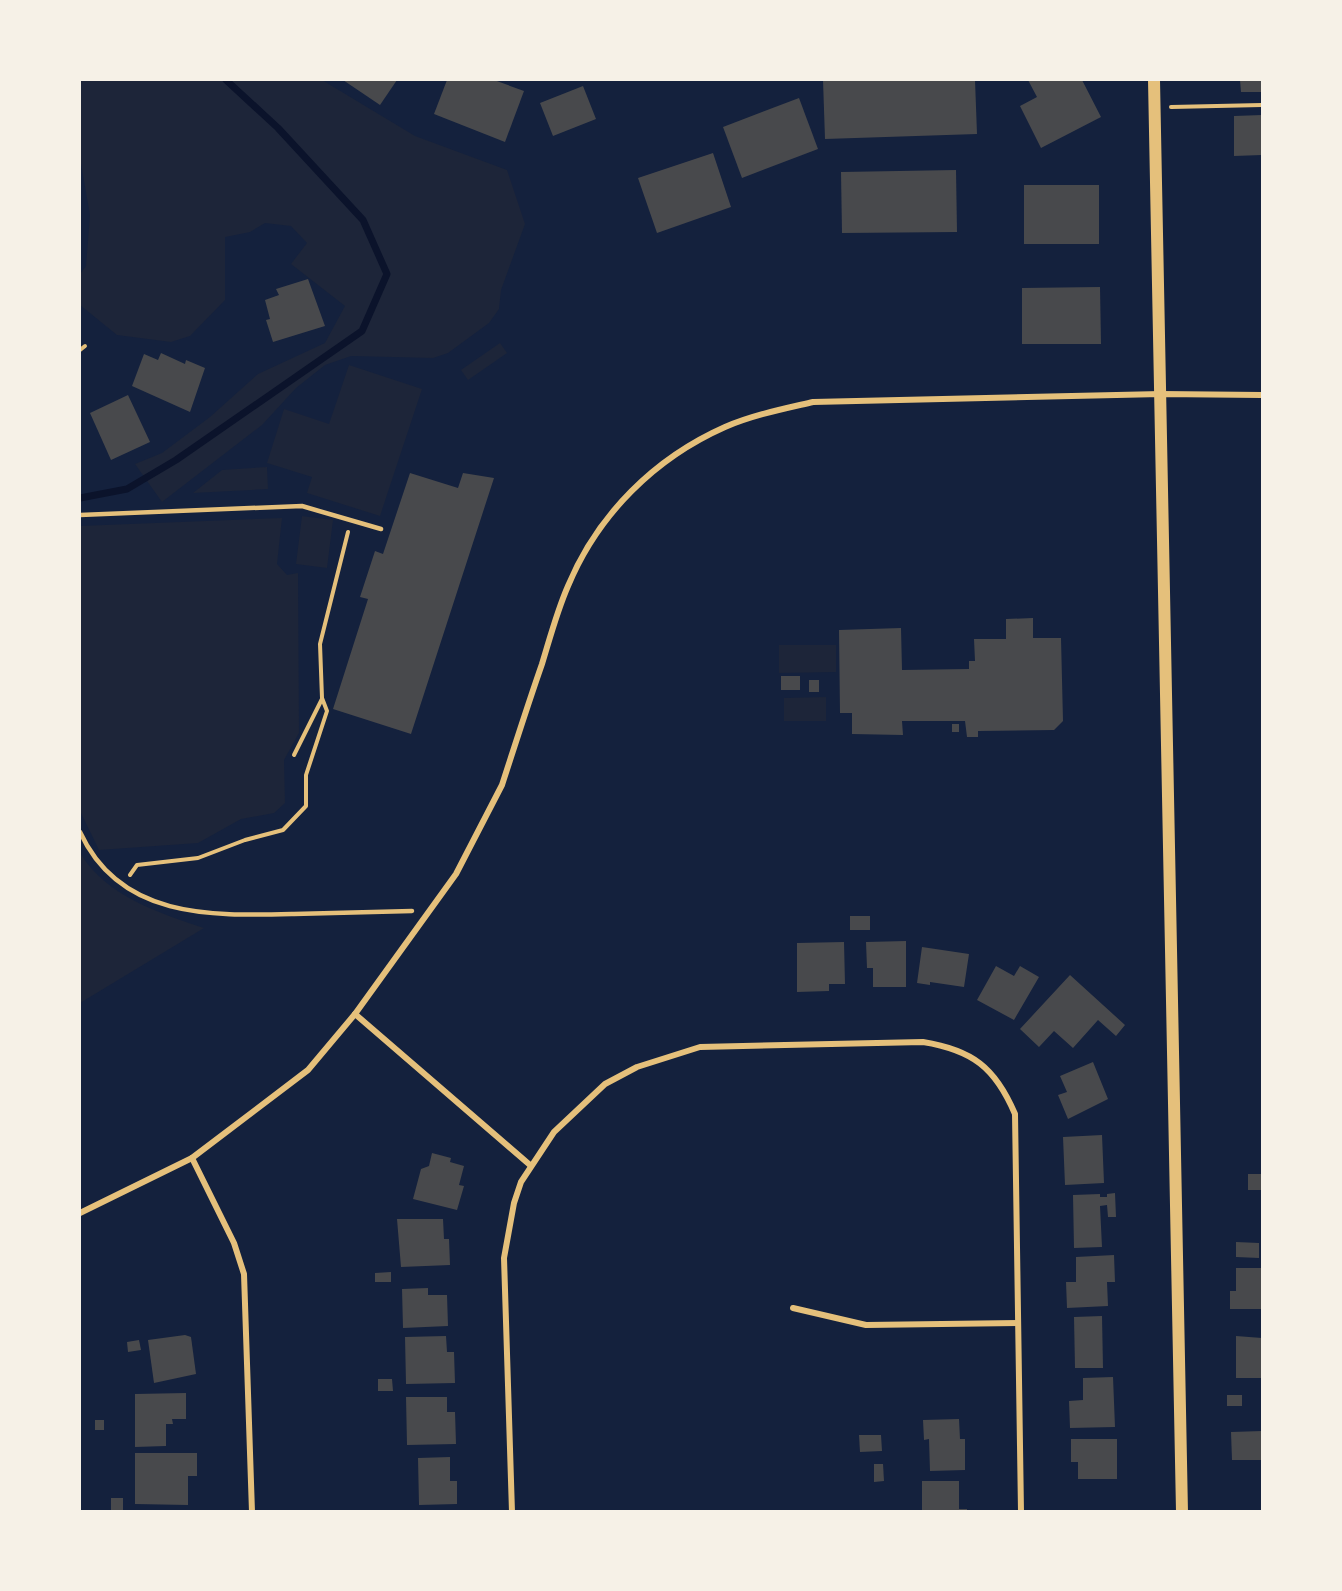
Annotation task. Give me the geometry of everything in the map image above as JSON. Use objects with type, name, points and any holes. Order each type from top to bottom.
[{"type":"main road","points":[[1154,80],[1182,1512]]},
{"type":"street","points":[[80,1213],[192,1158],[308,1070],[355,1014],[423,920],[474,843],[502,785],[572,577],[585,550],[626,496],[652,471],[685,447],[726,427],[766,412],[813,402],[1161,394],[1263,395]]},
{"type":"street","points":[[355,1014],[530,1165]]},
{"type":"street","points":[[512,1512],[504,1258],[514,1203],[530,1165],[554,1132],[604,1084],[637,1067],[672,1054],[700,1047],[923,1042],[954,1047],[981,1065],[1003,1086],[1015,1114],[1021,1512]]},
{"type":"street","points":[[192,1158],[234,1243],[244,1274],[252,1512]]},
{"type":"street","points":[[793,1308],[866,1325],[1018,1323]]},
{"type":"lane","points":[[80,514],[302,506],[381,530]]},
{"type":"lane","points":[[80,832],[90,854],[122,885],[160,904],[208,915],[412,911]]},
{"type":"path","points":[[1155,107],[1263,105]]},
{"type":"path","points":[[80,350],[85,346]]},
{"type":"path","points":[[122,885],[137,866],[198,858],[245,840],[283,830],[306,806],[306,775],[327,711],[322,698],[320,644],[350,520]]},
{"type":"path","points":[[294,755],[322,698]]},
{"type":"shaded area","points":[[80,80],[322,80],[415,136],[507,170],[525,224],[501,290],[499,309],[489,323],[448,353],[433,358],[351,356],[325,365],[296,388],[262,425],[162,502],[135,464],[162,453],[210,417],[258,374],[325,343],[345,306],[291,264],[307,243],[291,226],[265,223],[250,232],[225,237],[225,300],[190,336],[171,342],[117,335],[80,305],[80,274],[86,266],[90,215],[80,158]]},
{"type":"shaded area","points":[[500,343],[507,353],[468,380],[461,370]]},
{"type":"shaded area","points":[[349,365],[422,389],[380,516],[307,493],[312,477],[267,463],[284,409],[329,424]]},
{"type":"shaded area","points":[[267,467],[268,489],[193,493],[222,470]]},
{"type":"shaded area","points":[[302,516],[333,520],[327,568],[296,564]]},
{"type":"shaded area","points":[[282,518],[277,564],[287,575],[298,573],[299,733],[284,760],[285,803],[274,813],[241,819],[198,843],[99,850],[80,811],[80,526]]},
{"type":"shaded area","points":[[779,645],[836,645],[836,672],[779,673]]},
{"type":"shaded area","points":[[826,697],[826,721],[784,721],[784,698]]},
{"type":"shaded area","points":[[80,853],[104,881],[119,892],[152,909],[204,928],[80,1003]]},
{"type":"building","points":[[343,80],[397,80],[380,105]]},
{"type":"building","points":[[447,80],[494,80],[524,91],[505,142],[434,114]]},
{"type":"building","points":[[823,80],[975,80],[977,134],[825,139]]},
{"type":"building","points":[[1028,80],[1082,80],[1101,117],[1041,148],[1020,106],[1037,97]]},
{"type":"building","points":[[1240,80],[1262,80],[1262,92],[1241,92]]},
{"type":"building","points":[[583,86],[596,119],[553,136],[540,103]]},
{"type":"building","points":[[799,98],[818,149],[742,178],[723,127]]},
{"type":"building","points":[[1262,115],[1262,155],[1234,156],[1234,116]]},
{"type":"building","points":[[713,153],[731,207],[657,233],[638,178]]},
{"type":"building","points":[[956,170],[957,232],[842,233],[841,172]]},
{"type":"building","points":[[1024,185],[1099,185],[1099,244],[1024,244]]},
{"type":"building","points":[[308,279],[325,326],[273,342],[266,320],[270,319],[265,300],[279,295],[276,289]]},
{"type":"building","points":[[1100,287],[1101,344],[1022,344],[1022,288]]},
{"type":"building","points":[[161,353],[185,364],[186,360],[205,368],[190,412],[132,386],[144,354],[158,360]]},
{"type":"building","points":[[128,395],[150,442],[111,460],[90,413]]},
{"type":"building","points":[[410,473],[458,488],[463,473],[494,478],[411,734],[333,709],[368,599],[360,597],[375,551],[383,554]]},
{"type":"building","points":[[1033,618],[1033,638],[1061,638],[1063,721],[1054,730],[978,731],[978,737],[967,737],[965,721],[902,721],[903,735],[852,734],[852,713],[840,713],[839,630],[901,628],[902,670],[969,669],[969,661],[975,661],[974,639],[1006,639],[1006,619]]},
{"type":"building","points":[[781,676],[800,676],[800,690],[781,690]]},
{"type":"building","points":[[809,680],[819,680],[819,692],[809,692]]},
{"type":"building","points":[[952,724],[959,724],[959,732],[952,732]]},
{"type":"building","points":[[850,916],[870,916],[870,930],[850,930]]},
{"type":"building","points":[[906,941],[906,987],[873,987],[873,968],[867,968],[866,942]]},
{"type":"building","points":[[844,942],[845,984],[829,984],[829,991],[797,992],[797,943]]},
{"type":"building","points":[[922,947],[969,954],[964,987],[930,982],[930,985],[917,983]]},
{"type":"building","points":[[996,966],[1014,976],[1020,966],[1039,977],[1014,1020],[977,1000]]},
{"type":"building","points":[[1070,975],[1125,1025],[1116,1036],[1098,1020],[1073,1048],[1054,1031],[1039,1047],[1020,1029]]},
{"type":"building","points":[[1093,1062],[1108,1099],[1068,1119],[1058,1095],[1067,1092],[1060,1076]]},
{"type":"building","points":[[1102,1135],[1104,1183],[1065,1185],[1063,1137]]},
{"type":"building","points":[[432,1153],[451,1158],[450,1162],[464,1166],[459,1185],[464,1186],[457,1210],[413,1199],[421,1169],[429,1166]]},
{"type":"building","points":[[1248,1174],[1262,1174],[1262,1190],[1248,1190]]},
{"type":"building","points":[[1115,1193],[1116,1217],[1108,1217],[1107,1205],[1100,1206],[1102,1247],[1074,1248],[1073,1195],[1100,1194],[1100,1197],[1107,1197],[1107,1194]]},
{"type":"building","points":[[397,1219],[443,1219],[444,1239],[449,1239],[450,1265],[401,1267]]},
{"type":"building","points":[[1236,1242],[1259,1243],[1259,1258],[1236,1257]]},
{"type":"building","points":[[1114,1255],[1115,1282],[1107,1282],[1108,1306],[1067,1308],[1066,1282],[1076,1282],[1076,1257]]},
{"type":"building","points":[[1236,1268],[1262,1268],[1262,1309],[1230,1309],[1230,1291],[1236,1291]]},
{"type":"building","points":[[391,1272],[391,1282],[375,1282],[375,1273]]},
{"type":"building","points":[[428,1288],[428,1295],[447,1295],[448,1326],[403,1328],[402,1289]]},
{"type":"building","points":[[1102,1316],[1103,1368],[1075,1368],[1074,1317]]},
{"type":"building","points":[[185,1335],[191,1337],[196,1374],[154,1383],[148,1340]]},
{"type":"building","points":[[446,1336],[447,1352],[454,1352],[455,1383],[406,1384],[405,1337]]},
{"type":"building","points":[[1236,1336],[1262,1338],[1262,1378],[1236,1378]]},
{"type":"building","points":[[139,1340],[141,1350],[128,1352],[127,1342]]},
{"type":"building","points":[[1113,1377],[1115,1427],[1070,1428],[1069,1401],[1083,1400],[1083,1378]]},
{"type":"building","points":[[378,1379],[392,1379],[393,1391],[378,1391]]},
{"type":"building","points":[[186,1393],[186,1419],[172,1419],[173,1424],[166,1424],[166,1446],[135,1447],[135,1394]]},
{"type":"building","points":[[1227,1395],[1242,1395],[1242,1406],[1227,1406]]},
{"type":"building","points":[[406,1397],[447,1397],[447,1412],[455,1412],[456,1444],[407,1445]]},
{"type":"building","points":[[959,1419],[960,1439],[965,1439],[965,1470],[930,1471],[929,1439],[924,1440],[923,1420]]},
{"type":"building","points":[[95,1420],[104,1420],[104,1430],[95,1430]]},
{"type":"building","points":[[1262,1431],[1262,1460],[1232,1460],[1231,1432]]},
{"type":"building","points":[[859,1435],[881,1435],[882,1451],[860,1452]]},
{"type":"building","points":[[1071,1439],[1117,1439],[1117,1479],[1078,1479],[1078,1462],[1071,1462]]},
{"type":"building","points":[[135,1453],[197,1453],[197,1476],[188,1476],[188,1505],[135,1504]]},
{"type":"building","points":[[450,1457],[450,1481],[457,1481],[457,1504],[419,1505],[418,1458]]},
{"type":"building","points":[[874,1464],[883,1464],[884,1481],[874,1482]]},
{"type":"building","points":[[922,1481],[959,1481],[959,1509],[967,1509],[967,1512],[922,1512]]},
{"type":"building","points":[[111,1498],[123,1498],[123,1510],[111,1510]]},
{"type":"waterway","points":[[80,498],[127,489],[176,460],[362,331],[387,274],[363,220],[278,128],[226,80]]}]
